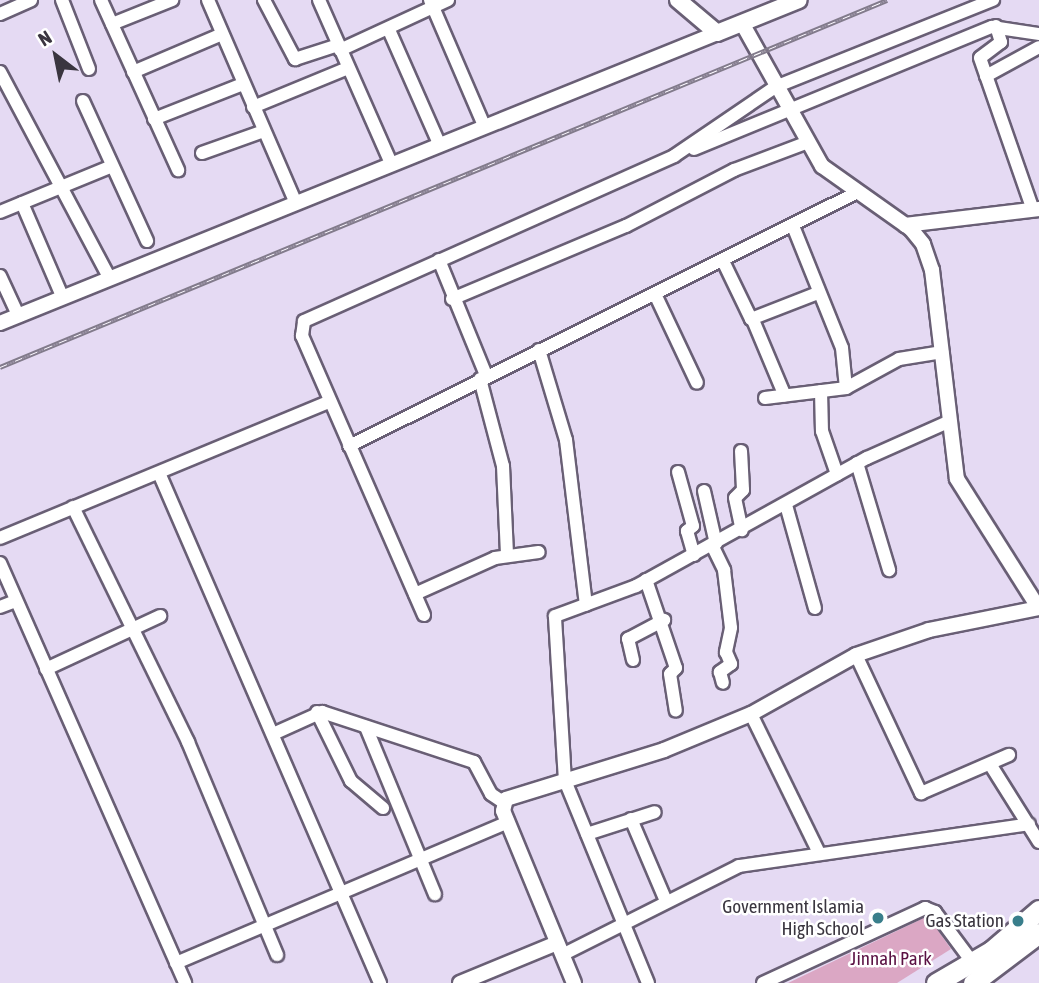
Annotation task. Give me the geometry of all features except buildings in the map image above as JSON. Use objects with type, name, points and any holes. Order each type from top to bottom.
[{"type":"highway","points":[[936,983],[973,963],[1039,910]]},
{"type":"highway","points":[[973,983],[1039,933]]},
{"type":"main road","points":[[678,0],[717,33],[799,0]]},
{"type":"street","points":[[0,14],[30,0]]},
{"type":"street","points":[[62,0],[89,69]]},
{"type":"street","points":[[101,0],[178,170]]},
{"type":"street","points":[[112,24],[172,0]]},
{"type":"street","points":[[208,0],[294,199]]},
{"type":"street","points":[[264,0],[295,59],[339,48],[388,30],[431,3],[448,0]]},
{"type":"street","points":[[319,0],[390,160]]},
{"type":"street","points":[[674,156],[775,88],[993,0]]},
{"type":"street","points":[[431,3],[483,123]]},
{"type":"street","points":[[503,802],[751,714],[856,655],[929,630],[1039,608],[967,501],[957,479],[932,270],[917,234],[854,194],[822,166],[791,110],[775,88],[742,23]]},
{"type":"street","points":[[905,225],[1036,210],[980,55],[1001,42],[996,26]]},
{"type":"street","points":[[424,615],[302,336],[304,321],[674,156],[996,26],[1039,34]]},
{"type":"street","points":[[388,30],[439,141]]},
{"type":"street","points":[[0,323],[390,160],[717,33]]},
{"type":"street","points":[[133,72],[222,34]]},
{"type":"street","points":[[986,76],[1039,47]]},
{"type":"street","points":[[253,107],[348,68]]},
{"type":"street","points":[[0,72],[64,185],[108,276]]},
{"type":"street","points":[[154,118],[243,83]]},
{"type":"street","points":[[83,101],[147,241]]},
{"type":"street","points":[[202,153],[264,131]]},
{"type":"street","points":[[452,299],[638,220],[734,170],[808,142]]},
{"type":"street","points":[[0,212],[113,166]]},
{"type":"street","points":[[349,446],[854,194]]},
{"type":"street","points":[[22,203],[62,296]]},
{"type":"street","points":[[793,226],[842,348],[846,388]]},
{"type":"street","points":[[439,260],[483,377],[506,488],[507,555]]},
{"type":"street","points":[[723,261],[753,320],[785,396]]},
{"type":"street","points":[[0,276],[18,315]]},
{"type":"street","points":[[753,320],[818,293]]},
{"type":"street","points":[[655,294],[697,383]]},
{"type":"street","points":[[539,350],[566,440],[586,605]]},
{"type":"street","points":[[765,398],[846,388],[899,359],[942,352]]},
{"type":"street","points":[[821,391],[822,431],[837,474]]},
{"type":"street","points":[[0,538],[330,401]]},
{"type":"street","points":[[648,983],[565,781],[552,625],[561,611],[586,605],[646,580],[742,530],[857,463],[950,421]]},
{"type":"street","points":[[741,451],[743,490],[735,498],[742,530]]},
{"type":"street","points":[[857,463],[889,570]]},
{"type":"street","points":[[678,472],[694,527],[687,531],[694,555]]},
{"type":"street","points":[[159,473],[380,983]]},
{"type":"street","points":[[704,491],[715,511],[714,545],[723,570],[731,628],[726,652],[731,664],[720,672],[723,682]]},
{"type":"street","points":[[786,505],[815,608]]},
{"type":"street","points":[[73,508],[193,754],[277,955]]},
{"type":"street","points":[[690,514],[715,511]]},
{"type":"street","points":[[415,594],[507,555],[539,552]]},
{"type":"street","points":[[0,564],[185,983]]},
{"type":"street","points":[[646,580],[664,620],[676,668],[670,674],[676,711]]},
{"type":"street","points":[[0,607],[16,601]]},
{"type":"street","points":[[46,670],[160,616]]},
{"type":"street","points":[[633,660],[628,639],[664,620]]},
{"type":"street","points":[[856,655],[920,793],[1009,755]]},
{"type":"street","points":[[273,734],[317,712],[474,762],[491,794],[503,802],[508,822],[574,983]]},
{"type":"street","points":[[317,712],[351,781],[383,808]]},
{"type":"street","points":[[751,714],[818,851]]},
{"type":"street","points":[[366,727],[435,894]]},
{"type":"street","points":[[990,764],[1039,842]]},
{"type":"street","points":[[587,834],[655,812]]},
{"type":"street","points":[[631,819],[666,901]]},
{"type":"street","points":[[176,963],[508,822]]},
{"type":"street","points":[[460,983],[624,926],[666,901],[739,866],[818,851],[1028,824]]},
{"type":"street","points":[[763,983],[925,908],[973,963]]},
{"type":"green space","name":"Jinnah Park","points":[[928,916],[951,949],[897,983],[788,983]]},
{"type":"railway","points":[[0,367],[887,0]]},
{"type":"place","name":"Government Islamia High School","points":[[878,918]]},
{"type":"place","name":"Gas Station","points":[[1018,921]]}]
